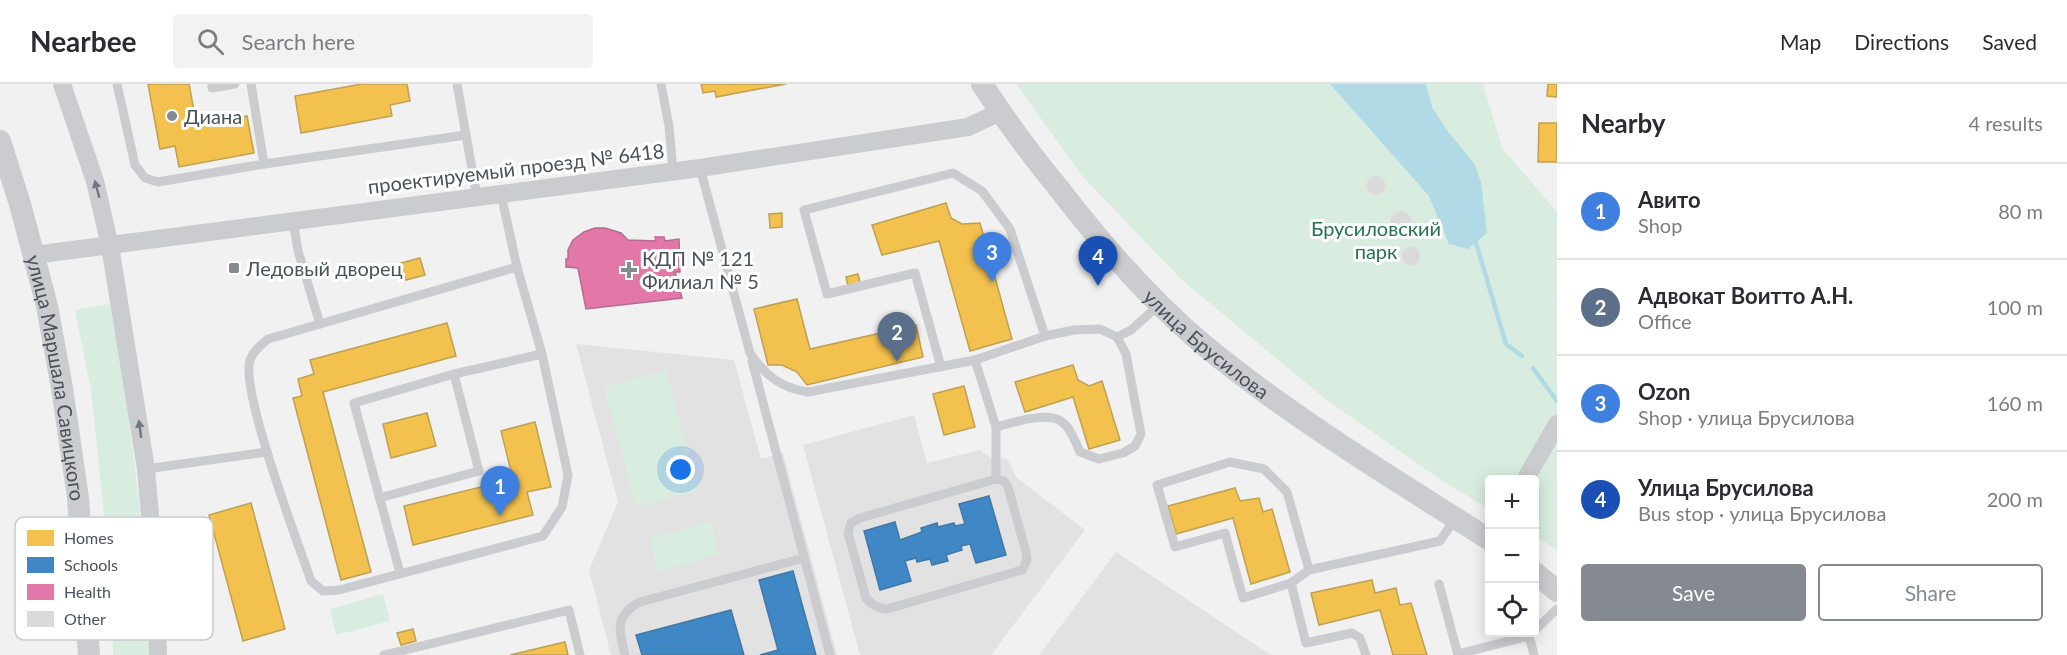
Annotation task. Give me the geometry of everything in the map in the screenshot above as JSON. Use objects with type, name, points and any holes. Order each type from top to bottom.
[{"type":"street","points":[[62,84],[95,181],[111,246],[146,469],[150,517]]},
{"type":"street","name":"улица Брусилова","points":[[982,84],[1000,112],[1089,228],[1125,269],[1204,345],[1313,428],[1485,537]]},
{"type":"street","name":"проектируемый проезд № 6418","points":[[33,255],[700,168],[968,127],[1000,112]]},
{"type":"street","name":"улица Маршала Савицкого","points":[[0,141],[33,255],[51,329],[76,483],[79,517]]},
{"type":"street","points":[[1528,475],[1557,424]]},
{"type":"street","points":[[1539,576],[1557,591]]},
{"type":"street","name":"улица Маршала Савицкого","points":[[89,640],[90,655]]},
{"type":"street","points":[[157,640],[158,655]]},
{"type":"lane","points":[[117,84],[135,165],[145,178],[158,182],[264,164],[466,135]]},
{"type":"lane","points":[[212,84],[212,88],[235,84]]},
{"type":"lane","points":[[251,84],[264,164]]},
{"type":"lane","points":[[457,84],[477,197]]},
{"type":"lane","points":[[661,84],[669,126],[673,171]]},
{"type":"lane","points":[[700,168],[831,655]]},
{"type":"lane","points":[[941,367],[915,273],[827,294],[804,210],[952,173],[982,191],[1010,229],[1045,336]]},
{"type":"lane","points":[[501,194],[517,267],[542,354],[568,475],[562,507],[543,536],[339,590],[323,591],[311,581],[267,452],[252,395],[249,361],[267,339],[517,267]]},
{"type":"lane","points":[[293,220],[298,251],[320,324]]},
{"type":"lane","points":[[1116,337],[1131,330],[1160,304]]},
{"type":"lane","points":[[750,353],[759,366],[779,383],[791,389],[808,392],[975,360],[1045,336],[1074,330],[1100,329],[1116,337],[1126,354],[1141,434],[1136,446],[1123,453],[1099,459],[1080,452],[1071,433],[1058,420],[1034,417],[996,427]]},
{"type":"lane","points":[[400,573],[354,403],[454,374],[542,354]]},
{"type":"lane","points":[[975,360],[996,427],[996,479]]},
{"type":"lane","points":[[379,498],[479,471],[454,374]]},
{"type":"lane","points":[[146,469],[267,452]]},
{"type":"lane","points":[[1309,570],[1287,492],[1263,469],[1230,462],[1157,485],[1174,547],[1225,533],[1243,598],[1291,583],[1309,570],[1440,541],[1456,518]]},
{"type":"lane","points":[[996,479],[1004,481],[1008,487],[1026,552],[1027,560],[1022,570],[886,609],[870,603],[866,598],[848,533],[851,524],[860,518],[996,479]]},
{"type":"lane","points":[[625,655],[620,627],[622,619],[632,606],[804,558]]},
{"type":"lane","points":[[1291,583],[1306,643],[1352,633],[1360,638],[1366,655]]},
{"type":"lane","points":[[1439,584],[1458,654],[1518,637]]},
{"type":"lane","points":[[1539,626],[1557,609]]},
{"type":"lane","points":[[384,655],[569,610],[580,655]]},
{"type":"lane","points":[[1532,637],[1534,655]]},
{"type":"shaded area","points":[[576,344],[734,360],[761,459],[783,453],[837,655],[611,655],[589,570],[618,502]]},
{"type":"shaded area","points":[[914,415],[927,463],[980,450],[990,457],[1007,459],[1017,478],[1085,530],[991,655],[860,655],[803,445]]},
{"type":"shaded area","points":[[1116,552],[1271,655],[1039,655]]},
{"type":"green space","name":"Брусиловский парк","points":[[1016,84],[1483,84],[1502,148],[1557,212],[1557,550],[1539,539],[1539,475],[1485,475],[1485,507],[1441,480],[1328,401],[1183,281],[1083,177]]},
{"type":"green space","points":[[110,304],[125,391],[140,517],[104,517],[91,390],[75,310]]},
{"type":"green space","points":[[666,370],[698,490],[636,507],[604,387]]},
{"type":"green space","points":[[711,522],[719,555],[658,571],[650,538]]},
{"type":"green space","points":[[383,594],[390,621],[336,635],[330,609]]},
{"type":"green space","points":[[113,640],[148,640],[149,655],[113,655]]},
{"type":"water","points":[[1330,84],[1426,84],[1432,107],[1446,129],[1474,163],[1481,182],[1487,233],[1468,249],[1449,244],[1429,196]]},
{"type":"building: Homes","points":[[148,84],[189,84],[197,126],[247,116],[254,153],[179,167],[175,146],[160,149]]},
{"type":"building: Homes","points":[[362,84],[407,84],[410,101],[390,105],[392,116],[301,133],[295,96]]},
{"type":"building: Homes","points":[[701,84],[786,84],[716,97],[715,91],[703,93]]},
{"type":"building: Homes","points":[[1548,84],[1557,84],[1557,97],[1547,96]]},
{"type":"building: Homes","points":[[1539,123],[1557,123],[1557,162],[1538,162]]},
{"type":"building: Homes","points":[[946,203],[951,218],[962,224],[980,223],[1012,339],[970,351],[939,241],[882,255],[872,225]]},
{"type":"building: Homes","points":[[782,213],[782,227],[770,228],[769,214]]},
{"type":"building: Homes","points":[[420,258],[425,275],[406,280],[401,263]]},
{"type":"building: Homes","points":[[858,274],[861,287],[849,290],[846,277]]},
{"type":"building: Homes","points":[[797,299],[810,349],[916,325],[923,357],[807,385],[797,372],[782,365],[768,365],[754,309]]},
{"type":"building: Homes","points":[[447,323],[456,356],[323,392],[371,572],[341,580],[293,398],[302,396],[298,379],[314,374],[310,360]]},
{"type":"building: Homes","points":[[1073,365],[1078,380],[1089,386],[1102,381],[1120,440],[1089,449],[1073,397],[1025,412],[1015,382]]},
{"type":"building: Homes","points":[[964,386],[975,427],[944,435],[933,394]]},
{"type":"building: Homes","points":[[427,413],[436,446],[391,458],[383,424]]},
{"type":"building: Homes","points":[[535,422],[551,487],[527,492],[533,515],[413,545],[404,506],[513,479],[501,431]]},
{"type":"building: Homes","points":[[1235,488],[1240,501],[1259,498],[1263,512],[1272,509],[1290,572],[1251,584],[1233,518],[1176,534],[1168,506]]},
{"type":"building: Homes","points":[[251,503],[285,629],[243,641],[213,530],[213,517],[209,515]]},
{"type":"building: Homes","points":[[1372,580],[1375,593],[1396,588],[1400,605],[1411,603],[1427,655],[1393,655],[1380,610],[1319,625],[1311,593]]},
{"type":"building: Homes","points":[[413,629],[416,641],[401,645],[397,633]]},
{"type":"building: Homes","points":[[565,642],[568,655],[510,655]]},
{"type":"building: Schools","points":[[989,496],[1006,555],[976,563],[970,544],[961,546],[962,550],[946,555],[948,561],[932,565],[930,559],[917,562],[916,558],[905,561],[911,581],[880,590],[864,531],[895,522],[900,540],[922,532],[921,528],[937,523],[938,527],[954,523],[955,526],[965,524],[959,504]]},
{"type":"building: Schools","points":[[793,571],[816,655],[760,655],[778,650],[759,580]]},
{"type":"building: Schools","points":[[731,610],[744,655],[642,655],[636,635]]},
{"type":"building: Health","name":"КДП № 121 Филиал № 5","points":[[595,228],[605,228],[621,233],[628,240],[656,241],[655,237],[664,237],[665,241],[679,239],[680,272],[675,272],[682,298],[586,309],[578,268],[566,267],[566,259],[568,259],[568,250],[573,240]]},
{"type":"building: Other","points":[[1372,175],[1380,175],[1386,181],[1386,189],[1380,195],[1372,195],[1366,189],[1366,181]]},
{"type":"building: Other","points":[[1401,211],[1411,218],[1412,222],[1405,232],[1401,233],[1391,226],[1390,222],[1397,212]]},
{"type":"building: Other","points":[[1407,246],[1415,246],[1421,252],[1421,260],[1415,266],[1407,266],[1401,260],[1401,252]]},
{"type":"waterway","points":[[1474,236],[1506,344],[1522,356]]},
{"type":"waterway","points":[[1533,368],[1557,401]]},
{"type":"place","name":"Диана","points":[[172,116]]},
{"type":"place","name":"Ледовый дворец","points":[[234,268]]},
{"type":"place","name":"КДП № 121 Филиал № 5","points":[[629,270]]},
{"type":"place","name":"Ozon","points":[[992,282]]},
{"type":"place","name":"Улица Брусилова","points":[[1098,286]]},
{"type":"place","name":"Адвокат Воитто А.Н.","points":[[897,362]]},
{"type":"place","name":"Авито","points":[[500,516]]}]
